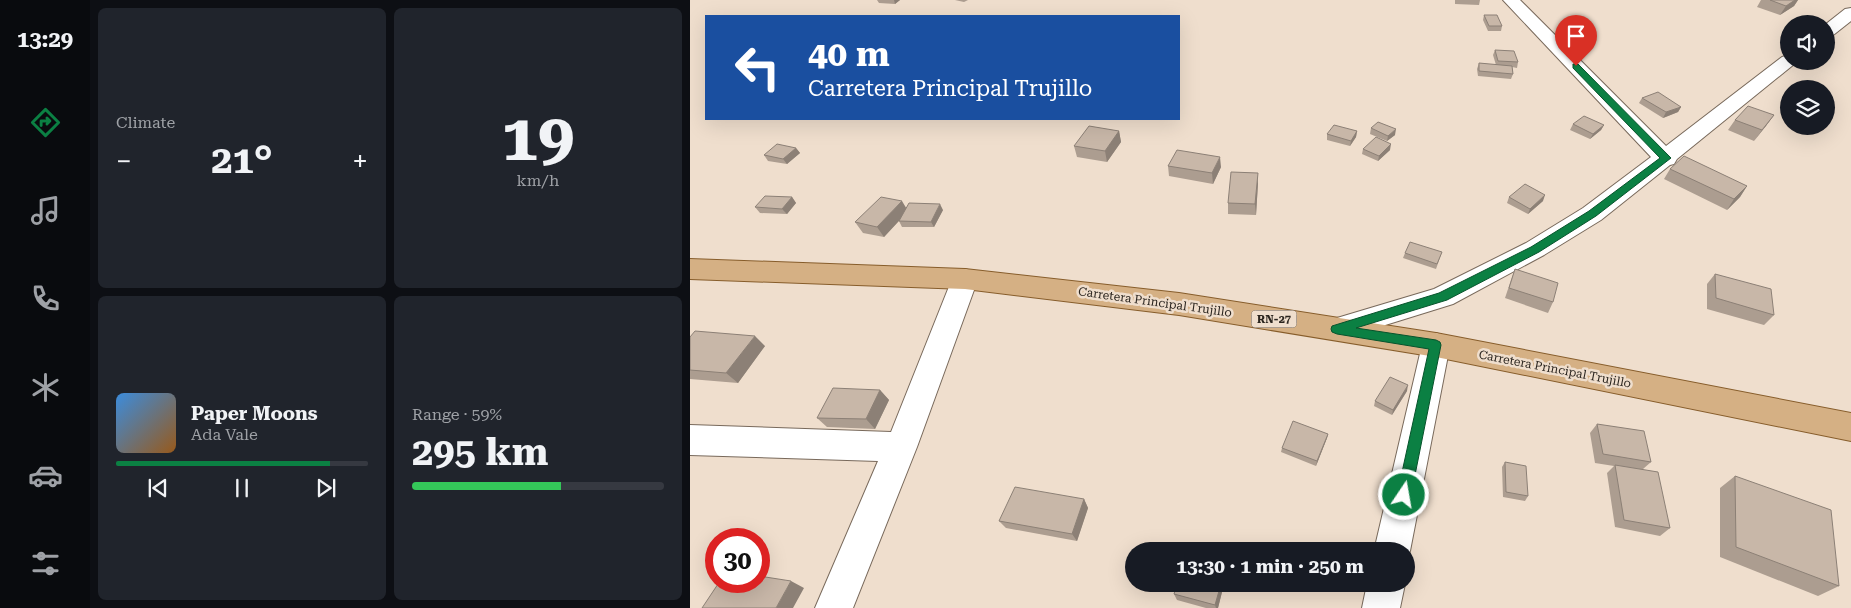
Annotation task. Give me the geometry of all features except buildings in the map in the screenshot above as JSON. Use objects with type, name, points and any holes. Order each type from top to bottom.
[{"type":"main road","name":"Carretera Principal Trujillo","points":[[690,269],[965,279],[1178,304],[1436,345],[1851,427]]},
{"type":"street","points":[[1511,0],[1666,158]]},
{"type":"street","points":[[1835,25],[1851,13]]},
{"type":"street","points":[[1337,329],[1443,297],[1527,254],[1592,214],[1780,68]]},
{"type":"street","points":[[834,608],[901,447],[965,279]]},
{"type":"street","points":[[1394,542],[1436,345]]},
{"type":"street","points":[[690,440],[901,447]]},
{"type":"street","points":[[1381,608],[1384,592]]},
{"type":"route","points":[[1404,495],[1436,345],[1337,329],[1443,297],[1535,249],[1592,214],[1666,158],[1576,66]]}]
